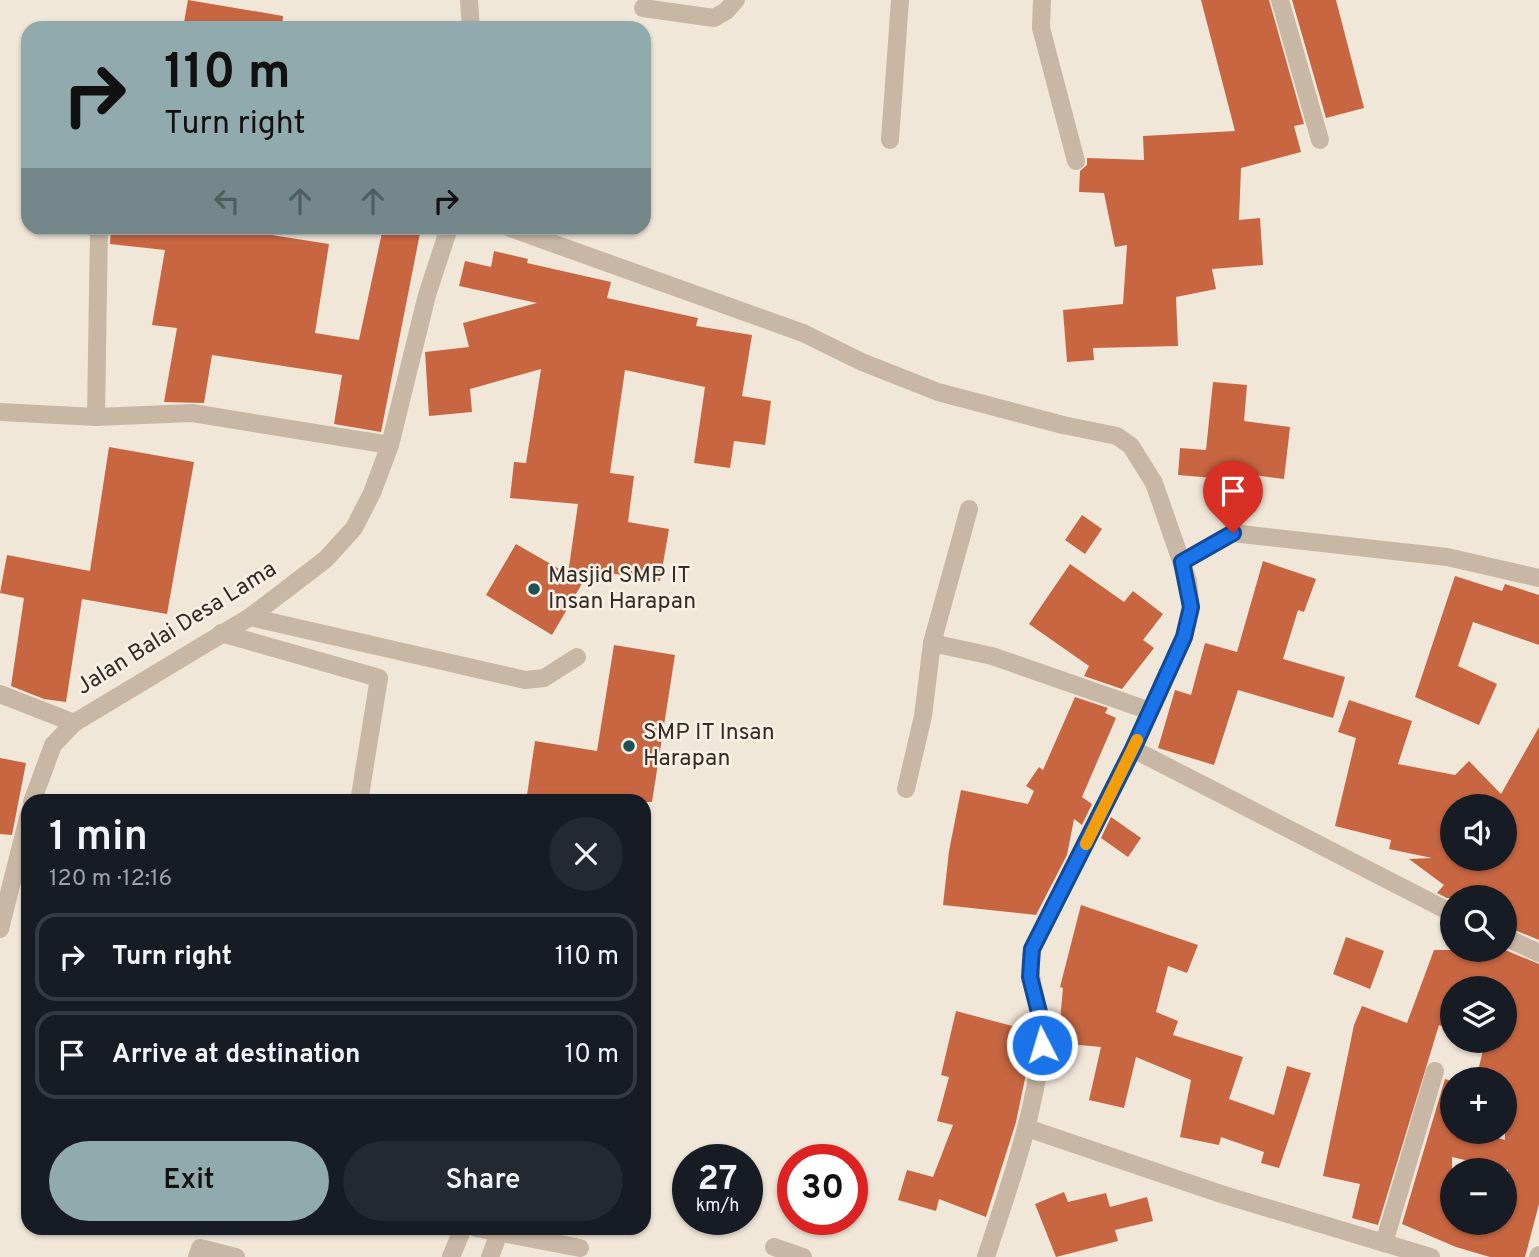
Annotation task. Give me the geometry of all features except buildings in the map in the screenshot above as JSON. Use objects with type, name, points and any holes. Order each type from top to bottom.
[{"type":"street","points":[[469,0],[470,21]]},
{"type":"street","points":[[643,8],[714,18],[726,11],[736,0]]},
{"type":"street","points":[[890,140],[900,0]]},
{"type":"street","points":[[1042,0],[1041,28],[1076,160]]},
{"type":"street","points":[[1280,0],[1320,140]]},
{"type":"street","points":[[96,417],[99,235]]},
{"type":"street","name":"Jalan Balai Desa Lama","points":[[35,794],[53,745],[74,723],[250,617],[326,559],[354,527],[372,493],[390,445],[428,295],[447,235]]},
{"type":"street","points":[[530,235],[803,333],[862,362],[938,392],[1124,439],[1154,483],[1182,562],[1191,607],[1184,637],[1133,749],[1032,949],[1030,977],[1043,1028],[1027,1128],[986,1257]]},
{"type":"street","points":[[0,412],[96,417],[192,413],[390,445]]},
{"type":"street","points":[[906,789],[923,716],[932,643],[969,509]]},
{"type":"street","points":[[1182,562],[1233,533],[1447,556],[1539,578]]},
{"type":"street","points":[[250,617],[525,680],[544,678],[577,657]]},
{"type":"street","points":[[221,633],[379,678],[360,794]]},
{"type":"street","points":[[932,643],[992,656],[1150,711]]},
{"type":"street","points":[[0,694],[74,723]]},
{"type":"street","points":[[1133,749],[1440,907]]},
{"type":"street","points":[[0,929],[20,881]]},
{"type":"street","points":[[1517,943],[1539,953]]},
{"type":"street","points":[[1384,1243],[1435,1071]]},
{"type":"street","points":[[1027,1128],[1221,1194],[1431,1257]]},
{"type":"street","points":[[451,1257],[460,1235]]},
{"type":"street","points":[[489,1257],[498,1235]]},
{"type":"street","points":[[510,1235],[580,1248]]},
{"type":"street","points":[[774,1247],[803,1257]]},
{"type":"street","points":[[197,1257],[200,1248],[236,1257]]},
{"type":"slow traffic","points":[[1086,844],[1137,740]]},
{"type":"place","name":"Masjid SMP IT Insan Harapan","points":[[534,589]]},
{"type":"place","name":"SMP IT Insan Harapan","points":[[629,746]]},
{"type":"route","points":[[1042,1045],[1043,1028],[1030,977],[1035,939],[1065,886],[1133,749],[1184,637],[1191,607],[1188,581],[1182,562],[1226,534],[1233,533]]}]
